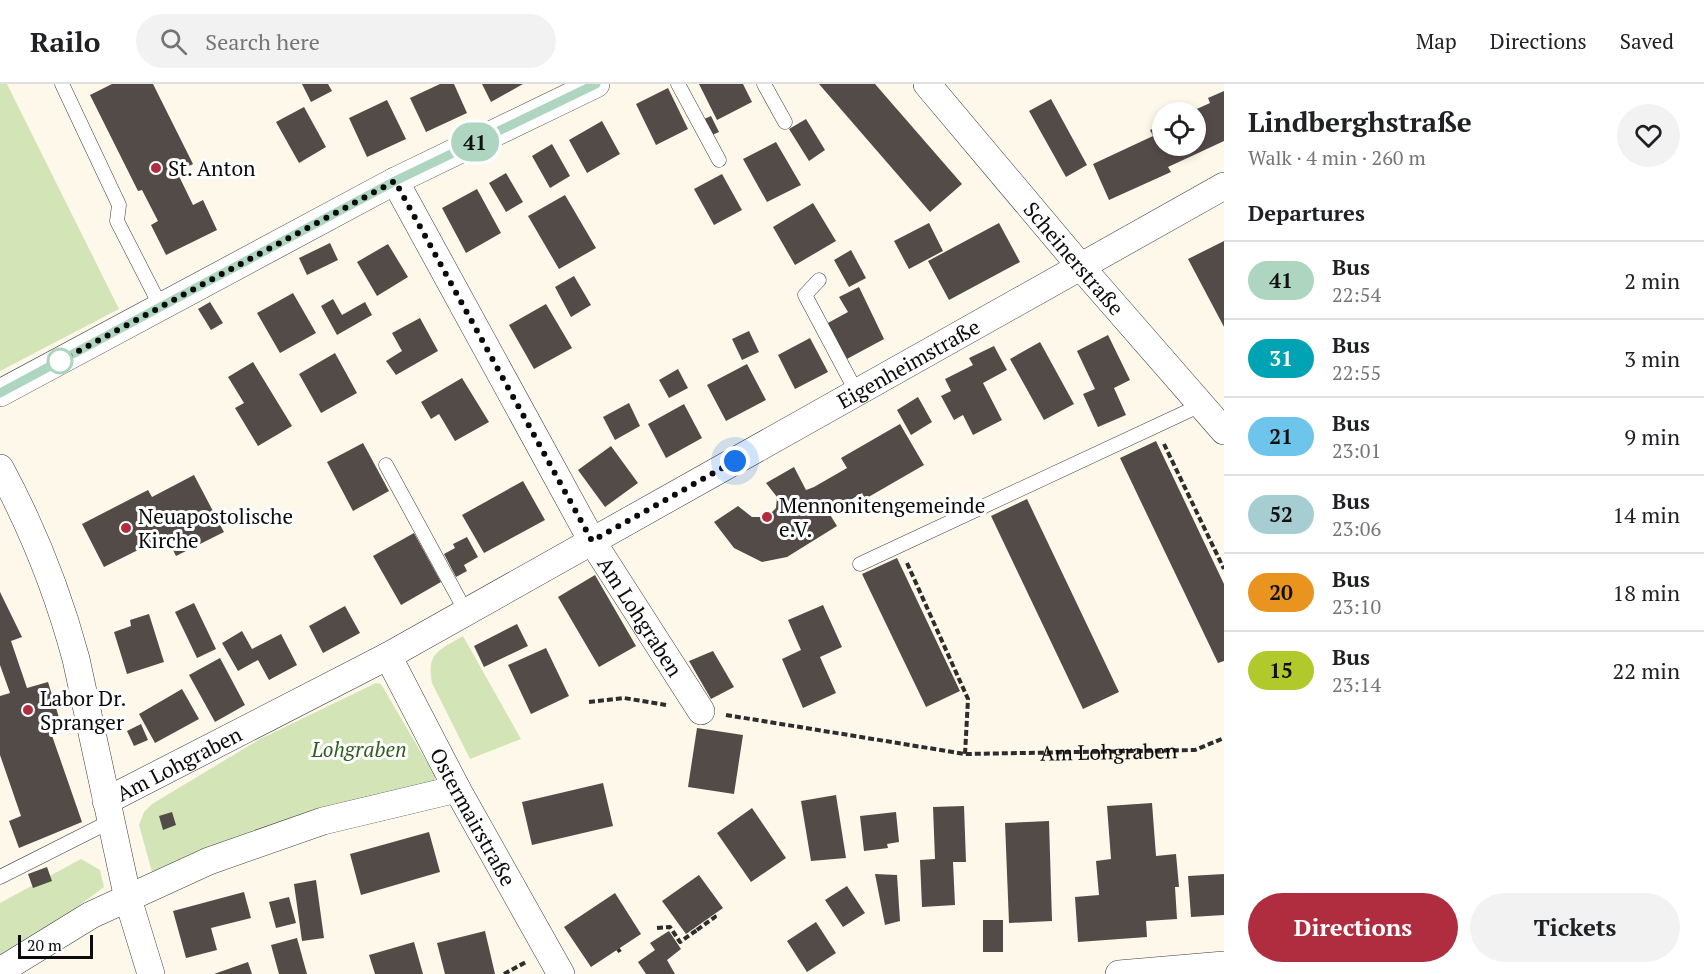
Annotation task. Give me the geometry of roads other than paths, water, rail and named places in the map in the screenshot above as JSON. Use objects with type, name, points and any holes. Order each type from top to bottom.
[{"type":"street","points":[[0,393],[395,181],[596,84]]},
{"type":"street","name":"Scheinerstraße","points":[[927,84],[1224,431]]},
{"type":"street","points":[[395,181],[592,541]]},
{"type":"street","name":"Eigenheimstraße","points":[[592,541],[1224,186]]},
{"type":"street","points":[[0,468],[23,511],[59,597],[76,659],[128,899],[151,974]]},
{"type":"street","name":"Am Lohgraben","points":[[108,811],[592,541],[701,711]]},
{"type":"street","name":"Ostermairstraße","points":[[388,656],[457,789],[561,974]]},
{"type":"street","points":[[0,971],[91,915],[209,861],[323,821],[457,789]]},
{"type":"street","points":[[1119,974],[1224,965]]},
{"type":"lane","points":[[62,84],[119,205],[117,221],[161,307]]},
{"type":"lane","points":[[678,84],[719,160]]},
{"type":"lane","points":[[764,84],[785,122]]},
{"type":"lane","points":[[819,280],[805,295],[857,393]]},
{"type":"lane","points":[[860,564],[1201,405]]},
{"type":"lane","points":[[387,465],[466,612]]},
{"type":"lane","points":[[0,877],[108,811]]},
{"type":"place","name":"St. Anton","points":[[156,168]]},
{"type":"place","name":"Mennonitengemeinde e.V.","points":[[767,517]]},
{"type":"place","name":"Neuapostolische Kirche","points":[[126,528]]},
{"type":"place","name":"Labor Dr. Spranger","points":[[28,710]]},
{"type":"park label","name":"Lohgraben","points":[[359,749]]}]
